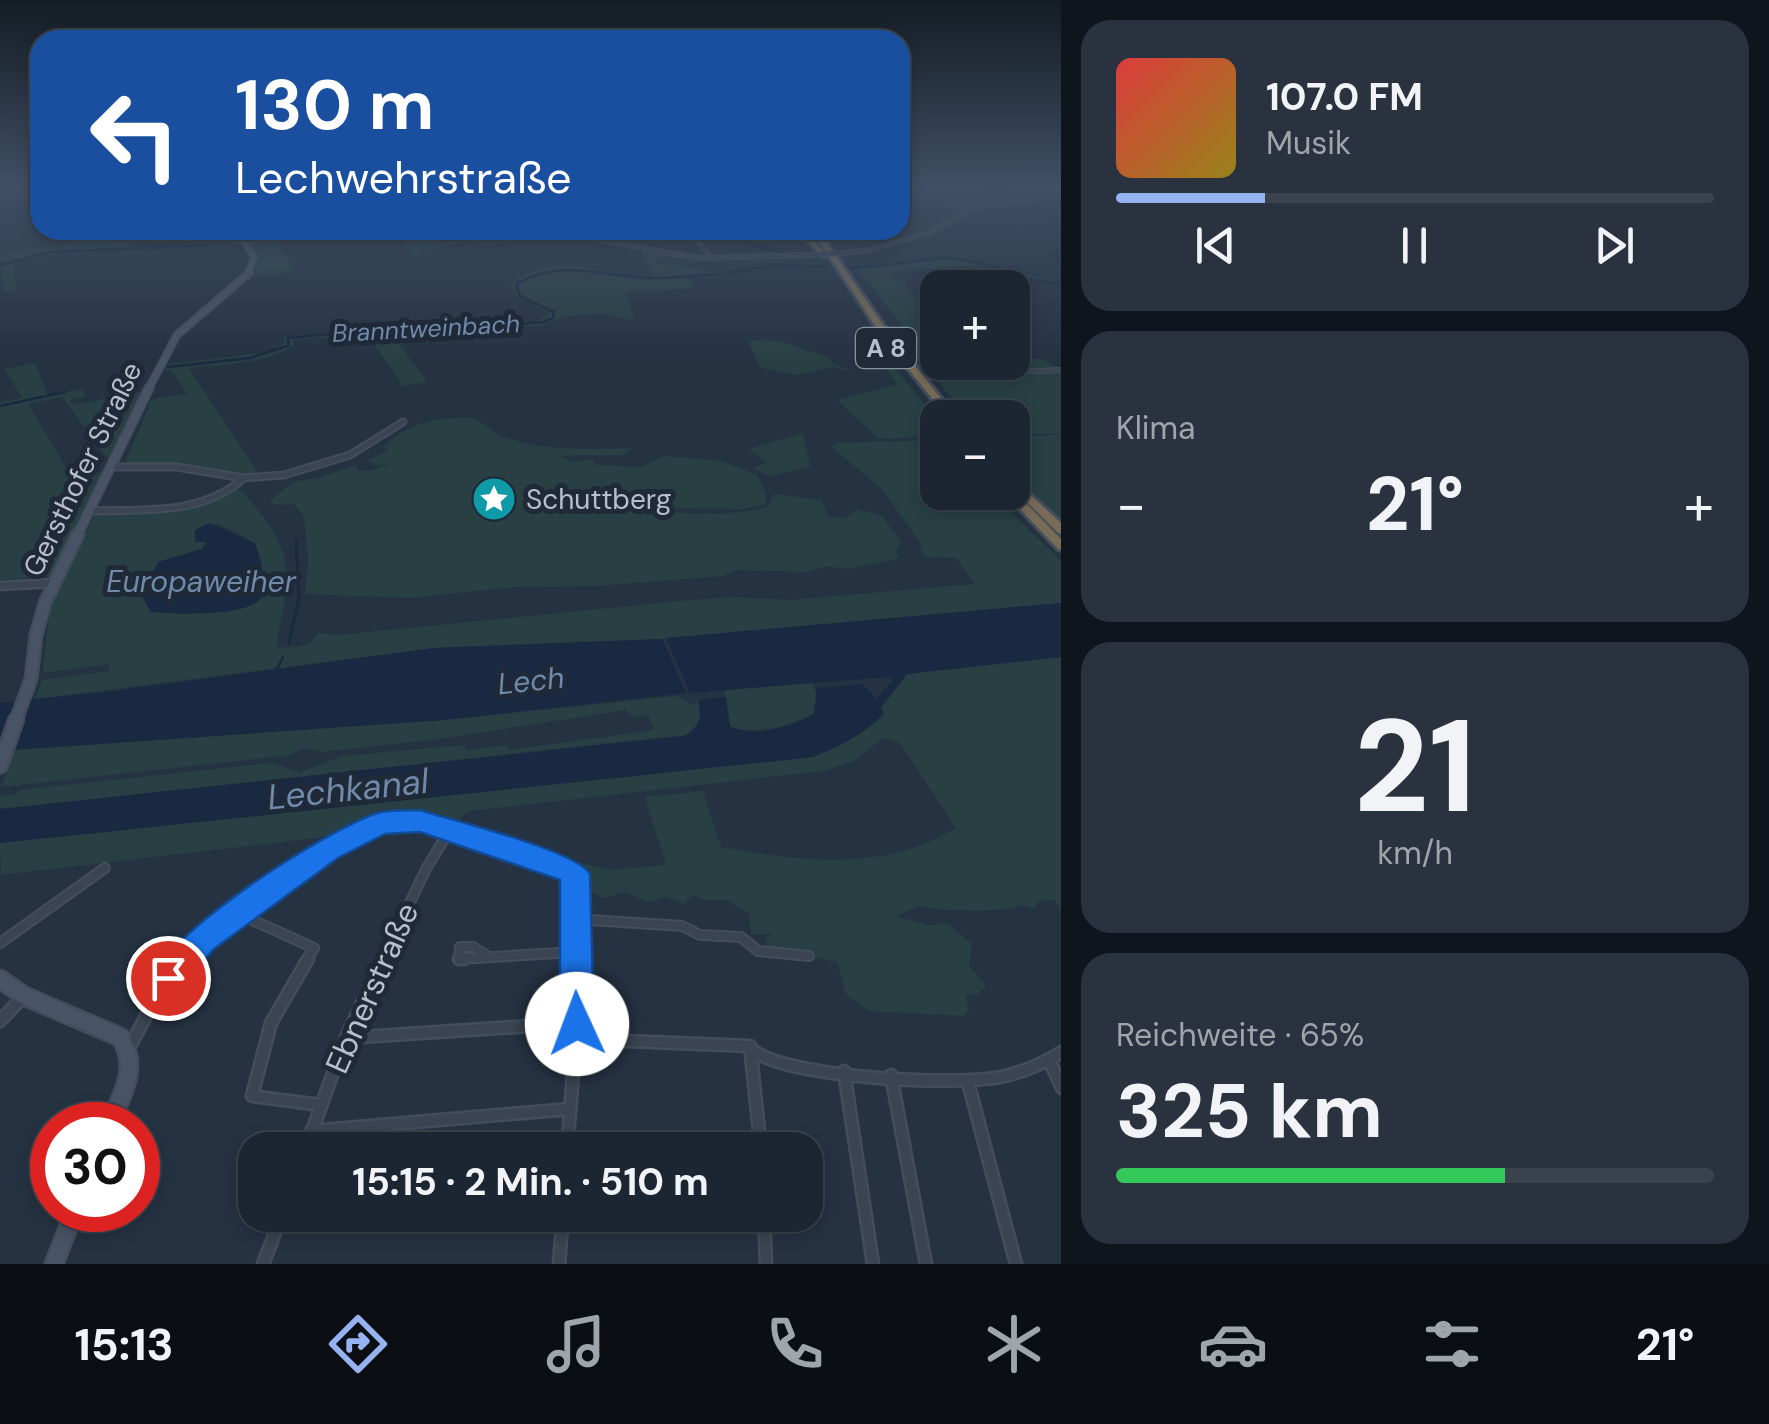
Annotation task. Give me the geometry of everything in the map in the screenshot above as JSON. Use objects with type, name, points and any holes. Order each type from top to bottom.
[{"type":"highway","points":[[813,244],[824,255]]},
{"type":"highway","name":"A 8","points":[[819,244],[878,337],[928,400]]},
{"type":"highway","name":"A 8","points":[[822,244],[939,400]]},
{"type":"highway","points":[[1030,499],[1061,530]]},
{"type":"highway","points":[[1026,510],[1061,546]]},
{"type":"main road","name":"Gersthofer Straße","points":[[0,766],[29,685],[40,618],[54,583],[178,332],[251,274],[254,258],[246,244]]},
{"type":"main road","points":[[0,979],[24,996],[120,1038],[130,1048],[130,1069],[118,1102]]},
{"type":"main road","points":[[54,1264],[66,1232]]},
{"type":"street","points":[[613,244],[712,258],[841,253],[892,244]]},
{"type":"street","points":[[700,244],[712,258]]},
{"type":"street","points":[[1030,371],[1061,370]]},
{"type":"street","points":[[112,467],[177,467],[243,478],[284,475],[325,466],[350,455],[404,422]]},
{"type":"street","points":[[90,512],[192,507],[240,484],[243,478]]},
{"type":"street","points":[[0,586],[54,583]]},
{"type":"street","points":[[130,1048],[168,978],[203,939],[328,850],[370,827],[407,820],[563,866],[575,874],[577,1024],[568,1132]]},
{"type":"street","name":"Ebnerstraße","points":[[311,1131],[346,1038],[423,874],[448,830]]},
{"type":"street","points":[[0,943],[105,868]]},
{"type":"street","points":[[236,912],[314,948],[272,1022],[252,1096],[320,1105]]},
{"type":"street","points":[[574,919],[682,926],[700,935],[741,938],[758,951],[809,956]]},
{"type":"street","points":[[488,957],[575,952]]},
{"type":"street","points":[[0,1021],[24,996]]},
{"type":"street","points":[[346,1038],[577,1024]]},
{"type":"street","points":[[576,1039],[752,1048],[766,1060],[785,1064],[968,1082],[1040,1067],[1061,1053]]},
{"type":"street","points":[[752,1048],[759,1132]]},
{"type":"street","points":[[1050,1062],[1061,1086]]},
{"type":"street","points":[[844,1071],[873,1264]]},
{"type":"street","points":[[891,1075],[926,1264]]},
{"type":"street","points":[[968,1082],[1016,1264]]},
{"type":"street","points":[[311,1131],[570,1109]]},
{"type":"street","points":[[263,1264],[275,1232]]},
{"type":"street","points":[[559,1264],[561,1232]]},
{"type":"street","points":[[765,1232],[766,1264]]},
{"type":"green space","points":[[62,244],[239,244],[46,255],[13,263],[16,290],[4,292],[0,254]]},
{"type":"green space","points":[[250,244],[278,244],[295,271],[253,277],[259,259]]},
{"type":"green space","points":[[403,244],[455,244],[413,254]]},
{"type":"green space","points":[[641,249],[664,253],[665,257],[654,258],[657,264],[722,275],[689,277],[694,288],[626,293],[635,321],[602,313],[565,316],[540,326],[481,330],[451,326],[414,333],[390,332],[427,382],[403,386],[368,335],[294,339],[293,346],[269,357],[189,368],[260,476],[125,464],[152,399],[187,394],[171,370],[163,370],[169,364],[270,352],[284,344],[284,337],[450,321],[478,326],[506,321],[536,322],[550,313],[513,294],[511,281],[551,267],[568,266],[655,278]]},
{"type":"green space","points":[[948,258],[1006,270],[975,265],[891,272],[920,298],[920,349],[856,266]]},
{"type":"green space","points":[[1030,276],[1061,282],[1030,278]]},
{"type":"green space","points":[[860,325],[921,400],[920,437],[879,439],[837,400],[897,385]]},
{"type":"green space","points":[[748,340],[781,341],[830,358],[833,364],[858,373],[834,367],[796,375],[759,367]]},
{"type":"green space","points":[[1030,359],[1043,359],[1061,371],[1061,434],[1030,434],[1030,400],[954,400],[936,380],[1030,380]]},
{"type":"green space","points":[[35,363],[48,396],[83,389],[85,397],[70,400],[73,405],[145,391],[111,463],[62,397],[28,404],[71,476],[106,471],[52,576],[0,580],[0,402],[22,398],[4,369]]},
{"type":"green space","points":[[466,417],[478,420],[501,436],[537,446],[632,448],[624,455],[560,456],[573,462],[593,459],[595,465],[640,467],[665,456],[722,461],[757,475],[767,495],[765,504],[744,509],[654,508],[652,512],[722,514],[767,508],[774,494],[821,500],[828,516],[845,518],[858,509],[882,516],[901,542],[896,550],[898,559],[847,569],[827,566],[808,572],[737,570],[722,576],[597,586],[516,587],[410,598],[305,594],[308,560],[303,515],[294,504],[275,505],[270,501],[293,482],[357,464],[357,470],[370,471],[392,463],[376,466],[367,460],[389,451],[383,447],[411,428]]},
{"type":"green space","points":[[803,433],[810,467],[769,476],[753,469],[766,462],[749,449]]},
{"type":"green space","points":[[1061,435],[1061,524],[1030,491],[1030,436]]},
{"type":"green space","points":[[920,440],[920,510],[1008,510],[1061,561],[1061,603],[662,639],[434,648],[36,699],[42,680],[108,671],[109,664],[43,673],[49,613],[96,512],[195,507],[237,486],[272,530],[283,555],[287,584],[277,648],[309,645],[318,633],[338,635],[732,597],[789,600],[975,584],[956,558],[924,557],[920,543],[883,490],[832,447],[837,443]],"holes":[[[216,523],[242,535],[254,546],[265,591],[236,609],[175,614],[158,562],[202,549]]]},
{"type":"green space","points":[[1061,657],[1061,912],[1055,900],[1038,901],[1034,909],[1021,905],[971,910],[918,906],[897,916],[927,925],[948,924],[972,944],[969,966],[986,985],[978,994],[965,995],[969,1009],[964,1016],[869,1011],[846,994],[837,962],[767,949],[766,939],[772,934],[751,935],[749,913],[727,900],[704,900],[692,895],[684,904],[665,897],[649,902],[625,892],[603,898],[583,889],[588,884],[580,866],[570,860],[609,870],[666,865],[645,797],[703,791],[721,847],[751,852],[811,859],[870,857],[900,852],[956,828],[900,743],[883,738],[852,762],[823,771],[467,811],[457,824],[398,817],[372,822],[342,835],[1,875],[0,843],[632,776],[881,708],[907,674]]},
{"type":"green space","points":[[812,682],[818,700],[814,714],[772,728],[730,727],[724,689]]},
{"type":"green space","points":[[676,696],[694,705],[698,700],[701,716],[694,730],[685,735],[0,809],[0,796],[17,794],[19,790],[271,763],[301,772],[342,756],[464,745],[466,750],[508,745],[509,750],[654,730],[648,715],[633,717],[626,710],[432,740],[321,752],[303,748],[290,755],[1,787],[15,749],[444,720]]},
{"type":"water","name":"Europaweiher","points":[[209,523],[255,543],[264,579],[261,598],[226,612],[151,612],[141,595],[158,562],[202,549],[207,542],[195,542],[195,530]]},
{"type":"water","name":"Lechkanal","points":[[1061,603],[1061,657],[907,674],[881,707],[884,714],[851,739],[813,757],[0,843],[0,809],[685,736],[699,721],[698,700],[726,697],[730,726],[749,731],[771,730],[814,714],[817,688],[863,684],[876,699],[893,680],[889,677],[690,693],[666,638]]},
{"type":"water","name":"Lech","points":[[662,639],[686,693],[444,720],[0,751],[0,703],[434,648]]},
{"type":"waterway","points":[[0,265],[50,252],[226,244]]},
{"type":"waterway","points":[[750,244],[782,253]]},
{"type":"waterway","name":"Branntweinbach","points":[[1061,251],[1054,254],[1061,266]]},
{"type":"waterway","name":"Branntweinbach","points":[[846,267],[955,259],[1061,284]]},
{"type":"waterway","name":"Branntweinbach","points":[[724,274],[776,265],[826,267]]},
{"type":"waterway","name":"Branntweinbach","points":[[168,367],[250,358],[288,346],[288,338],[447,323],[477,328],[543,322],[553,318],[554,312],[520,296],[516,284],[549,272],[656,278],[719,274]]},
{"type":"waterway","name":"Branntweinbach","points":[[0,406],[65,392]]},
{"type":"waterway","points":[[289,643],[299,598],[296,541]]},
{"type":"waterway","points":[[277,669],[283,657]]},
{"type":"place","name":"Schuttberg","points":[[494,499]]},
{"type":"route","points":[[168,978],[203,939],[236,912],[328,850],[381,823],[420,821],[563,866],[575,874],[577,1024]]}]
